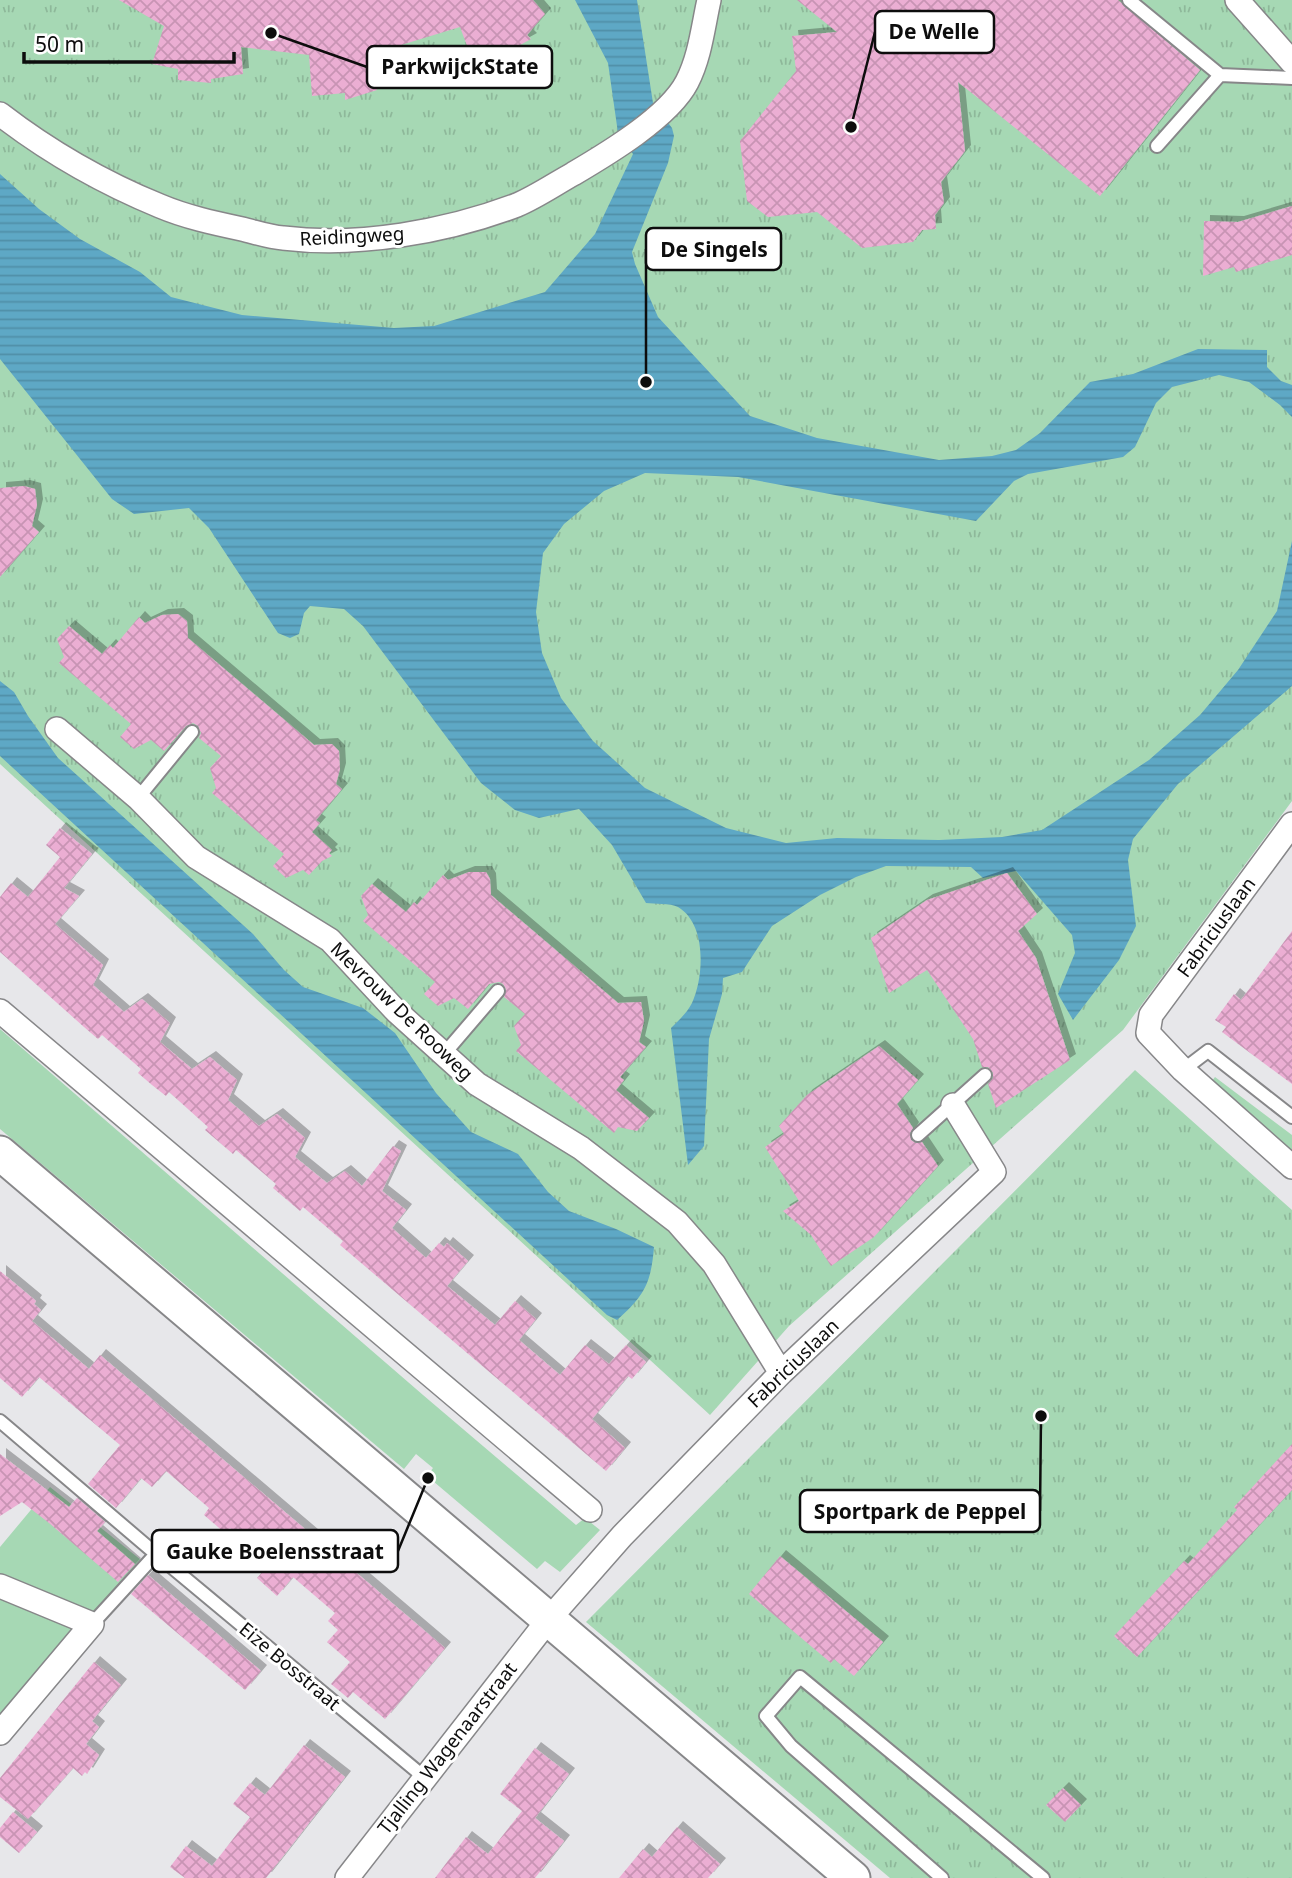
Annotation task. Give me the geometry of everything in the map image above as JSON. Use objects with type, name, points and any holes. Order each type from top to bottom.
[{"type":"main road","points":[[0,1153],[853,1878]]},
{"type":"street","name":"Reidingweg","points":[[0,114],[83,168],[160,206],[198,219],[281,238],[318,241],[402,236],[519,204],[621,144],[664,110],[687,84],[709,0]]},
{"type":"street","points":[[1237,0],[1292,62]]},
{"type":"street","name":"Mevrouw De Rooweg","points":[[57,729],[138,797],[196,858],[330,940],[396,1011],[477,1084],[581,1148],[677,1222],[714,1264],[781,1373]]},
{"type":"street","name":"Fabriciuslaan","points":[[1183,1070],[1148,1034],[1151,1014],[1292,824]]},
{"type":"street","points":[[0,1011],[590,1510]]},
{"type":"street","points":[[1183,1070],[1292,1167]]},
{"type":"street","name":"Fabriciuslaan","points":[[548,1619],[622,1536],[781,1373],[994,1172],[953,1105]]},
{"type":"street","points":[[0,1586],[92,1624],[0,1733]]},
{"type":"street","name":"Tjalling Wagenaarstraat","points":[[347,1878],[548,1619]]},
{"type":"lane","points":[[1129,0],[1220,75],[1292,78]]},
{"type":"lane","points":[[1157,146],[1220,75]]},
{"type":"lane","points":[[138,797],[192,732]]},
{"type":"lane","points":[[444,1055],[498,991]]},
{"type":"lane","points":[[1183,1070],[1208,1052],[1292,1117]]},
{"type":"lane","points":[[918,1135],[985,1075]]},
{"type":"lane","name":"Eize Bosstraat","points":[[0,1421],[424,1777]]},
{"type":"lane","points":[[92,1624],[156,1554]]},
{"type":"lane","points":[[942,1878],[791,1746],[766,1716],[800,1677],[1043,1878]]},
{"type":"green space","points":[[0,0],[1292,0],[1292,801],[1123,1030],[789,1326],[710,1415],[0,764]]},
{"type":"green space","points":[[0,1029],[576,1525],[585,1518],[600,1530],[560,1572],[545,1561],[537,1569],[427,1476],[433,1468],[416,1454],[404,1469],[0,1129]]},
{"type":"green space","points":[[1135,1070],[1292,1210],[1292,1878],[890,1878],[586,1622]]},
{"type":"green space","points":[[1215,1077],[1292,1135],[1292,1153],[1212,1081]]},
{"type":"green space","points":[[50,1487],[141,1560],[0,1726],[0,1547]]},
{"type":"water","points":[[575,0],[637,0],[653,103],[672,128],[674,136],[668,163],[632,252],[635,264],[658,317],[750,416],[817,438],[939,460],[992,456],[1016,450],[1040,433],[1090,382],[1133,374],[1198,349],[1267,350],[1267,367],[1281,381],[1292,385],[1292,417],[1249,382],[1219,375],[1172,387],[1156,403],[1135,447],[1123,457],[1028,474],[1014,481],[976,521],[738,477],[645,473],[604,491],[564,524],[543,553],[536,612],[542,653],[561,698],[593,741],[645,788],[726,828],[786,843],[837,838],[939,840],[1002,837],[1042,830],[1149,760],[1200,715],[1238,670],[1277,611],[1292,541],[1292,686],[1178,784],[1133,839],[1128,860],[1136,926],[1119,960],[1073,1020],[1058,994],[1075,953],[1072,935],[1016,871],[983,878],[971,867],[886,866],[856,877],[820,895],[772,926],[742,972],[723,978],[722,994],[709,1039],[704,1146],[688,1165],[671,1028],[690,1007],[699,979],[698,938],[687,915],[675,906],[646,903],[612,845],[579,809],[539,818],[515,810],[481,783],[363,626],[344,609],[310,606],[304,613],[299,634],[290,638],[278,633],[209,528],[189,508],[134,514],[112,499],[0,359],[0,174],[39,209],[80,239],[140,272],[171,297],[242,315],[394,328],[434,326],[545,292],[595,234],[633,154],[618,133],[608,63]]},
{"type":"water","points":[[0,681],[14,692],[58,758],[253,934],[284,970],[303,987],[363,1008],[395,1033],[436,1093],[471,1132],[518,1154],[548,1192],[569,1211],[654,1247],[651,1271],[640,1296],[617,1320],[607,1315],[0,756]]},
{"type":"building","points":[[119,0],[533,0],[545,14],[527,35],[531,39],[502,55],[497,46],[472,59],[460,27],[388,49],[400,71],[372,80],[377,90],[345,100],[345,93],[312,96],[309,55],[241,47],[243,74],[211,79],[211,83],[178,80],[178,69],[152,64],[164,26]]},
{"type":"building","points":[[797,0],[1118,0],[1200,70],[1100,196],[958,82],[965,151],[941,182],[944,203],[935,215],[936,229],[922,230],[913,242],[862,248],[817,212],[768,217],[747,201],[740,141],[796,71],[792,36],[837,32]]},
{"type":"building","points":[[1292,206],[1292,255],[1236,272],[1234,267],[1203,276],[1204,221],[1238,222]]},
{"type":"building","points":[[24,486],[35,489],[37,505],[32,526],[39,532],[0,577],[0,488]]},
{"type":"building","points":[[178,614],[187,621],[188,638],[314,745],[332,744],[339,751],[340,769],[336,784],[342,789],[316,820],[320,823],[312,832],[332,850],[329,853],[332,856],[322,861],[309,875],[303,870],[286,878],[273,866],[284,854],[212,793],[216,788],[210,768],[221,756],[199,738],[201,733],[198,726],[193,723],[186,726],[164,751],[151,740],[134,749],[120,737],[131,724],[59,663],[64,657],[57,639],[69,626],[102,654],[110,645],[113,648],[139,617],[145,623],[162,615]]},
{"type":"building","points":[[60,828],[92,854],[64,888],[79,896],[55,924],[103,965],[93,985],[124,1012],[142,999],[170,1023],[160,1042],[192,1069],[210,1057],[237,1080],[228,1100],[259,1126],[277,1114],[305,1138],[295,1157],[327,1183],[345,1171],[362,1186],[393,1146],[401,1151],[382,1191],[406,1210],[392,1228],[426,1258],[439,1243],[444,1247],[447,1243],[468,1261],[447,1286],[495,1325],[515,1301],[536,1319],[519,1340],[560,1375],[585,1345],[609,1364],[626,1345],[646,1362],[632,1379],[628,1376],[592,1419],[625,1448],[606,1471],[340,1245],[343,1241],[303,1207],[300,1211],[273,1188],[276,1184],[236,1150],[233,1154],[205,1130],[208,1127],[169,1092],[166,1096],[152,1085],[138,1073],[141,1069],[102,1035],[98,1039],[0,952],[0,897],[11,883],[28,897],[60,857],[46,845]]},
{"type":"building","points":[[469,872],[486,872],[490,879],[491,895],[618,1003],[641,1002],[644,1021],[639,1042],[646,1047],[620,1077],[624,1080],[616,1090],[649,1118],[637,1131],[618,1127],[614,1133],[516,1051],[521,1045],[514,1026],[525,1014],[504,997],[506,989],[503,984],[489,984],[468,1009],[454,998],[438,1006],[424,994],[435,982],[363,921],[368,915],[361,896],[372,884],[406,912],[414,902],[417,905],[443,875],[448,880]]},
{"type":"building","points":[[1007,873],[1037,914],[1018,931],[1036,958],[1070,1060],[996,1108],[988,1084],[993,1073],[988,1067],[982,1067],[973,1039],[927,970],[889,993],[871,938],[927,900]]},
{"type":"building","points":[[1292,931],[1292,1084],[1222,1032],[1226,1027],[1215,1020],[1234,994],[1241,1000]]},
{"type":"building","points":[[879,1046],[918,1080],[897,1104],[913,1128],[910,1133],[911,1140],[922,1142],[938,1166],[874,1237],[831,1266],[811,1235],[783,1211],[799,1201],[765,1147],[784,1134],[779,1126],[807,1095]]},
{"type":"building","points":[[0,1271],[36,1301],[34,1304],[41,1310],[32,1321],[89,1369],[100,1355],[445,1648],[385,1719],[353,1692],[348,1698],[331,1684],[350,1662],[327,1642],[338,1630],[328,1621],[335,1613],[293,1577],[277,1596],[257,1578],[270,1563],[230,1528],[225,1533],[204,1515],[209,1508],[166,1471],[152,1487],[141,1478],[116,1508],[88,1484],[120,1445],[39,1377],[22,1397],[0,1378]]},
{"type":"building","points":[[1292,1444],[1292,1490],[1137,1657],[1114,1636],[1184,1561],[1188,1564],[1237,1510],[1234,1507]]},
{"type":"building","points":[[0,1454],[69,1507],[77,1498],[105,1522],[97,1531],[135,1564],[118,1582],[22,1502],[0,1516]]},
{"type":"building","points":[[780,1556],[883,1642],[854,1676],[834,1659],[831,1663],[749,1594]]},
{"type":"building","points":[[148,1575],[261,1671],[245,1690],[131,1594]]},
{"type":"building","points":[[94,1662],[121,1685],[92,1721],[99,1727],[86,1744],[99,1755],[87,1774],[85,1772],[82,1776],[73,1768],[28,1819],[0,1797],[0,1778]]},
{"type":"building","points":[[304,1745],[345,1777],[266,1878],[185,1878],[170,1867],[186,1846],[212,1866],[250,1817],[233,1804],[250,1783],[265,1795]]},
{"type":"building","points":[[535,1748],[569,1774],[535,1818],[564,1841],[535,1878],[435,1878],[466,1837],[488,1854],[522,1811],[500,1794]]},
{"type":"building","points":[[1063,1788],[1081,1805],[1065,1822],[1046,1805]]},
{"type":"building","points":[[13,1812],[37,1832],[19,1853],[0,1837],[0,1828]]},
{"type":"building","points":[[677,1827],[720,1864],[708,1878],[619,1878],[643,1849],[652,1857]]},
{"type":"place","name":"ParkwijckState","points":[[271,33]]},
{"type":"place","name":"De Welle","points":[[851,127]]},
{"type":"place","name":"De Singels","points":[[646,382]]},
{"type":"place","name":"Sportpark de Peppel","points":[[1041,1416]]},
{"type":"place","name":"Gauke Boelensstraat","points":[[428,1478]]}]
